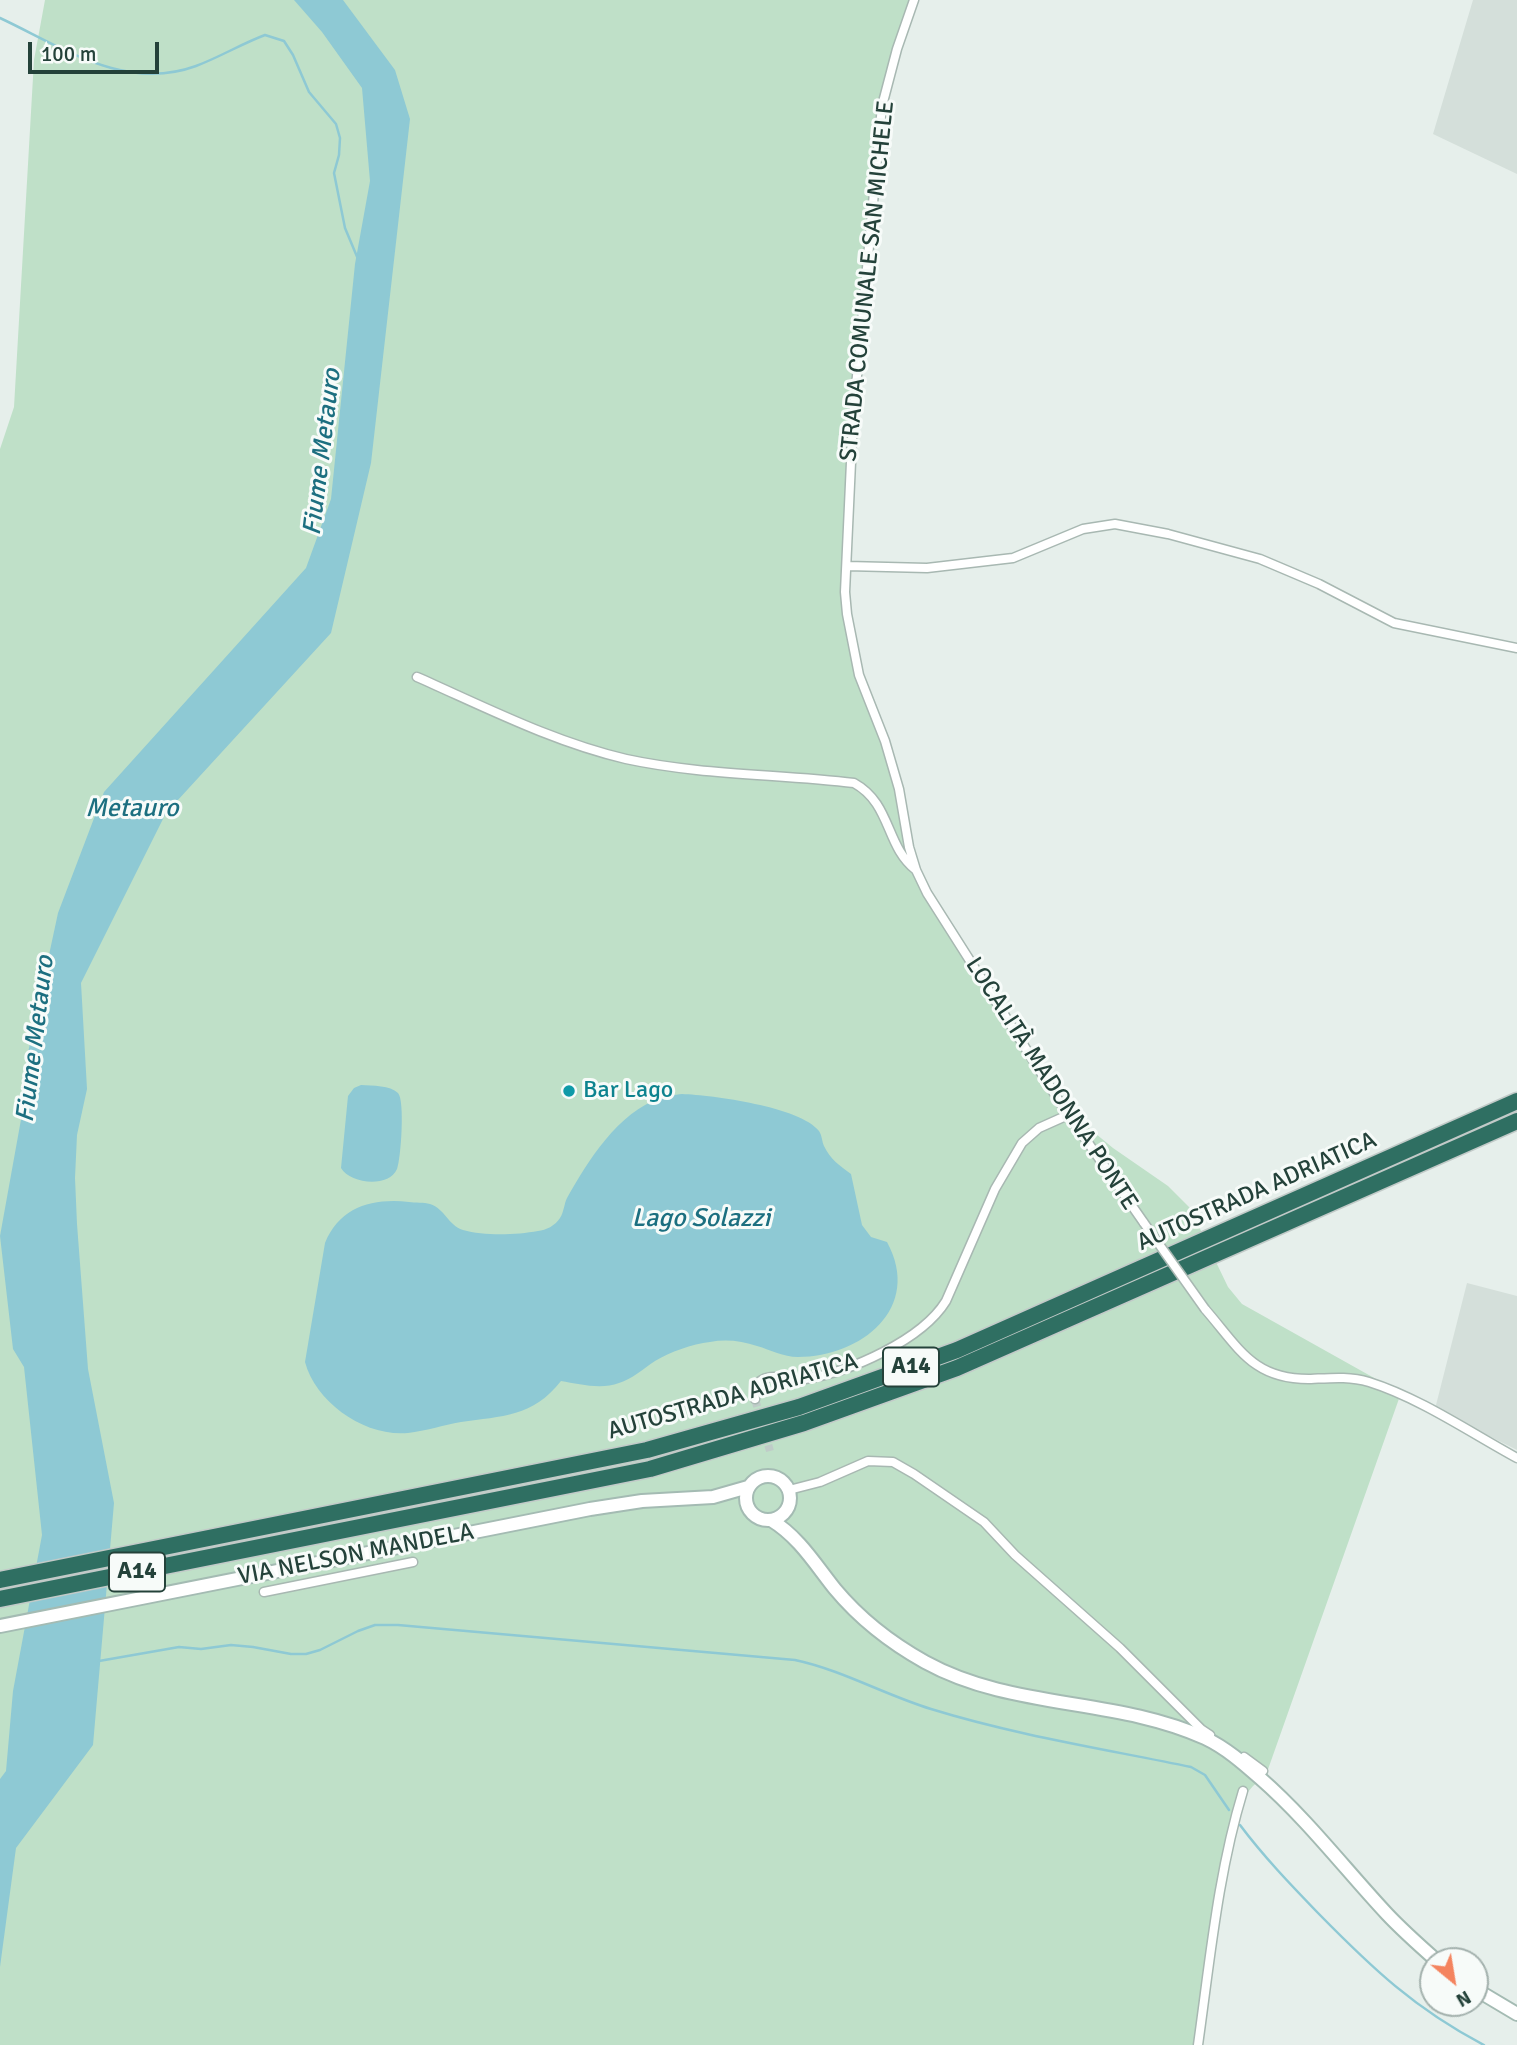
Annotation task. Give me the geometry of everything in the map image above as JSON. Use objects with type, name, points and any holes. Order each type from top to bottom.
[{"type":"highway","name":"AUTOSTRADA ADRIATICA","points":[[0,1580],[647,1450],[799,1407],[957,1350],[1517,1101]]},
{"type":"highway","name":"AUTOSTRADA ADRIATICA","points":[[0,1599],[650,1469],[804,1423],[957,1368],[1517,1121]]},
{"type":"main road","points":[[771,1520],[781,1516],[791,1499],[783,1480],[773,1476],[756,1479],[748,1487],[748,1508],[755,1516],[771,1520],[787,1530],[867,1623],[896,1645],[962,1681],[1002,1693],[1135,1715],[1166,1723],[1229,1752],[1282,1797],[1387,1914],[1422,1947]]},
{"type":"main road","name":"VIA NELSON MANDELA","points":[[0,1626],[590,1509],[642,1500],[713,1497],[748,1487]]},
{"type":"main road","name":"VIA NELSON MANDELA","points":[[713,1497],[748,1508]]},
{"type":"main road","points":[[788,1508],[799,1542]]},
{"type":"main road","points":[[1489,1997],[1517,2014]]},
{"type":"street","name":"STRADA COMUNALE SAN MICHELE","points":[[847,566],[849,469],[857,361],[882,106],[897,49],[914,0]]},
{"type":"street","points":[[847,566],[927,568],[976,564],[1013,558],[1083,528],[1115,524],[1168,534],[1260,559],[1319,584],[1394,623],[1517,648]]},
{"type":"street","name":"LOCALITÀ MADONNA PONTE","points":[[847,566],[847,614],[859,676],[885,741],[900,789],[909,847],[927,893],[1068,1115],[1205,1309],[1253,1363],[1265,1371],[1281,1377],[1343,1377],[1368,1381],[1418,1404],[1517,1458]]},
{"type":"street","name":"LOCALITÀ MADONNA PONTE","points":[[417,677],[555,737],[627,759],[691,769],[854,783],[867,790],[876,801],[899,850],[906,862],[916,870]]},
{"type":"street","points":[[755,1399],[756,1385],[769,1377],[802,1380],[832,1373],[867,1360],[924,1326],[946,1301],[995,1189],[1022,1143],[1039,1128],[1068,1115]]},
{"type":"street","points":[[789,1490],[820,1482],[868,1461],[893,1462],[914,1474],[984,1522],[1015,1555],[1120,1648],[1201,1729],[1263,1771]]},
{"type":"street","points":[[264,1592],[413,1562]]},
{"type":"street","points":[[1198,2045],[1223,1877],[1234,1819],[1243,1791]]},
{"type":"shaded area","points":[[1473,0],[1517,0],[1517,174],[1433,134]]},
{"type":"shaded area","points":[[1467,1283],[1517,1296],[1517,1450],[1435,1409]]},
{"type":"green space","points":[[45,0],[909,0],[879,101],[870,245],[855,399],[844,618],[885,736],[920,883],[1067,1110],[1113,1148],[1168,1186],[1190,1208],[1228,1287],[1242,1304],[1401,1393],[1266,1775],[1242,1799],[1224,1855],[1199,2045],[0,2045],[0,449],[14,407],[34,60]]},
{"type":"water","points":[[294,0],[343,0],[395,70],[410,119],[371,463],[331,633],[166,813],[81,983],[87,1089],[77,1135],[77,1224],[88,1369],[114,1503],[93,1745],[16,1848],[0,1967],[0,1779],[6,1771],[13,1691],[42,1535],[24,1367],[13,1349],[0,1236],[22,1114],[23,1076],[58,913],[104,792],[306,568],[331,499],[355,264],[370,181],[362,88],[322,32]]},
{"type":"water","points":[[361,1085],[391,1089],[398,1093],[400,1098],[402,1130],[397,1169],[393,1175],[378,1181],[352,1178],[341,1168],[348,1096],[354,1088]]},
{"type":"water","name":"Lago Solazzi","points":[[682,1094],[734,1100],[776,1109],[794,1115],[819,1131],[829,1155],[851,1174],[862,1225],[871,1237],[887,1242],[896,1266],[897,1288],[891,1307],[880,1324],[863,1338],[844,1348],[821,1355],[782,1355],[740,1342],[703,1343],[667,1355],[619,1383],[597,1386],[561,1381],[539,1402],[516,1413],[408,1433],[392,1433],[359,1423],[331,1404],[311,1377],[305,1362],[325,1243],[331,1231],[348,1213],[382,1202],[422,1203],[435,1206],[458,1228],[471,1232],[510,1234],[544,1230],[560,1218],[567,1198],[584,1169],[618,1126],[645,1105],[666,1096]]},
{"type":"waterway","points":[[0,18],[95,63],[144,74],[170,73],[196,66],[265,35],[284,41],[309,92],[336,124],[340,138],[334,173],[345,228],[358,259]]},
{"type":"waterway","points":[[99,1661],[179,1647],[201,1649],[231,1645],[306,1654],[375,1625],[795,1660],[963,1718],[1027,1734],[1191,1767],[1205,1775],[1229,1810]]},
{"type":"waterway","points":[[1240,1825],[1298,1892],[1376,1969],[1415,2002],[1484,2045]]},
{"type":"tunnel","points":[[755,1399],[770,1451]]},
{"type":"place","name":"Bar Lago","points":[[569,1091]]},
{"type":"water label","name":"Fiume Metauro","points":[[323,452]]},
{"type":"water label","name":"Metauro","points":[[132,809]]},
{"type":"water label","name":"Fiume Metauro","points":[[36,1039]]}]
